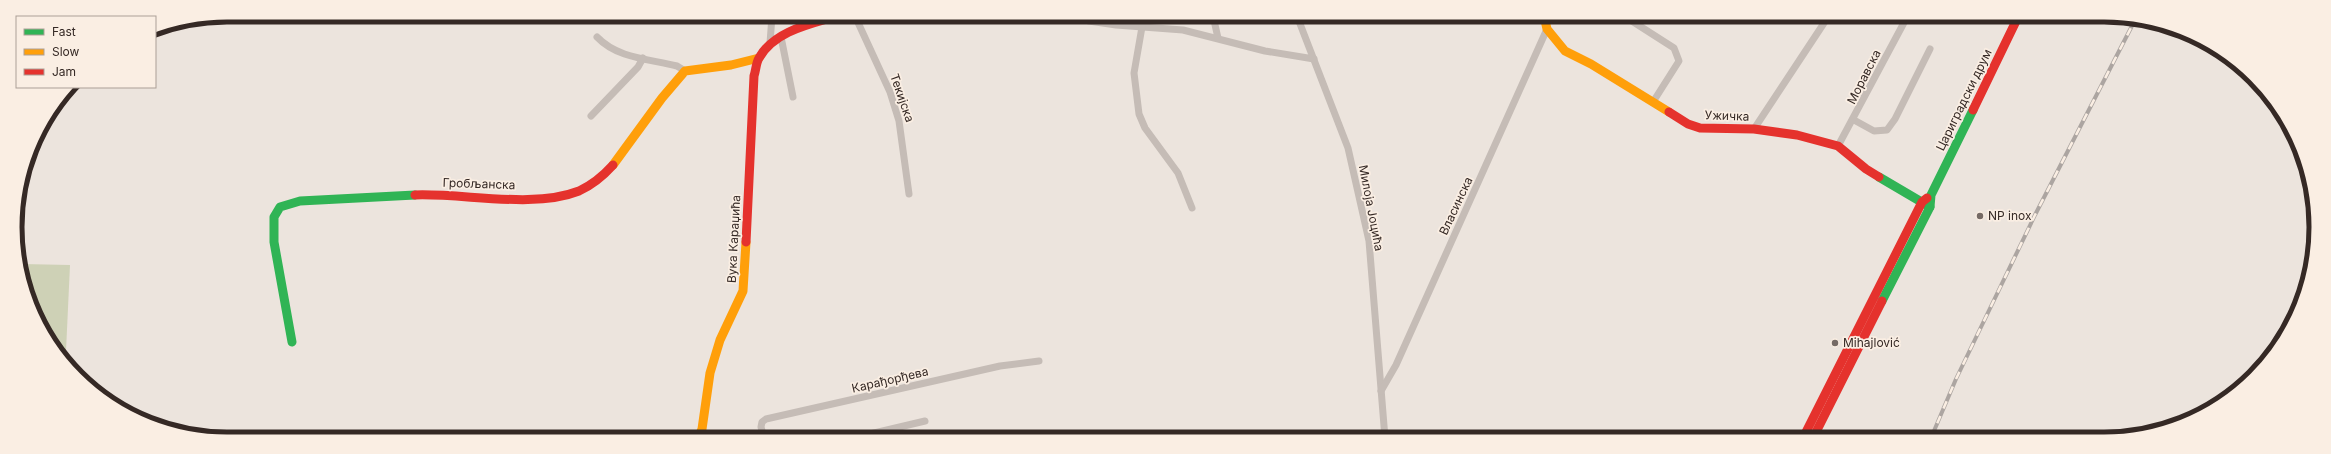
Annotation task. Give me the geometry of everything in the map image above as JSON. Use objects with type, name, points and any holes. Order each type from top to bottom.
[{"type":"street","points":[[770,43],[772,22]]},
{"type":"street","points":[[598,37],[609,48],[622,54],[678,66],[685,71],[731,65],[759,58],[770,43],[822,22]]},
{"type":"street","name":"Текијска","points":[[858,22],[890,92],[899,121],[909,194]]},
{"type":"street","points":[[1098,22],[1183,30],[1265,51],[1314,59]]},
{"type":"street","points":[[1214,22],[1218,38]]},
{"type":"street","name":"Милоја Јоцића","points":[[1299,22],[1348,148],[1369,241],[1385,432]]},
{"type":"street","name":"Ужичка","points":[[1545,22],[1547,29],[1565,51],[1591,64],[1688,124],[1700,128],[1754,129],[1798,135],[1838,146],[1866,169],[1926,205]]},
{"type":"street","points":[[1633,22],[1674,48],[1679,61],[1653,102]]},
{"type":"street","points":[[1754,129],[1824,22]]},
{"type":"street","name":"Моравска","points":[[1838,146],[1854,120],[1904,22]]},
{"type":"street","name":"Цариградски друм","points":[[1895,266],[2016,22]]},
{"type":"street","points":[[1142,27],[1134,73],[1139,114],[1145,128],[1178,173],[1192,208]]},
{"type":"street","name":"Власинска","points":[[1381,391],[1396,364],[1547,29]]},
{"type":"street","points":[[782,38],[793,97]]},
{"type":"street","points":[[1854,120],[1874,131],[1887,130],[1895,119],[1930,49]]},
{"type":"street","points":[[590,116],[617,91],[638,67],[643,58]]},
{"type":"street","name":"Вука Караџића","points":[[701,432],[710,373],[720,340],[743,291],[754,76],[759,58]]},
{"type":"street","name":"Гробљанска","points":[[292,342],[283,304],[274,240],[274,218],[280,207],[300,201],[441,194],[541,198],[579,192],[596,181],[615,161],[685,71]]},
{"type":"street","points":[[1806,432],[1895,266]]},
{"type":"street","points":[[1816,432],[1895,266]]},
{"type":"street","name":"Карађорђева","points":[[762,432],[762,422],[766,419],[1000,366],[1039,361]]},
{"type":"street","points":[[878,432],[925,421]]},
{"type":"green space","points":[[26,264],[70,265],[66,351],[63,350],[43,318],[33,293]]},
{"type":"railway","points":[[1934,432],[1956,379],[2035,215],[2133,24]]},
{"type":"traffic: fast","points":[[1882,301],[1930,207],[1931,195],[1973,110]]},
{"type":"traffic: fast","points":[[1879,177],[1930,207]]},
{"type":"traffic: fast","points":[[292,342],[274,242],[274,217],[280,207],[300,201],[415,195]]},
{"type":"traffic: slow","points":[[1545,22],[1547,29],[1565,51],[1591,64],[1669,112]]},
{"type":"traffic: slow","points":[[613,165],[662,98],[685,71],[731,65],[759,58]]},
{"type":"traffic: slow","points":[[701,432],[710,373],[720,340],[743,291],[746,242]]},
{"type":"traffic: jam","points":[[746,242],[754,76],[758,60],[766,49],[783,35],[817,22]]},
{"type":"traffic: jam","points":[[1973,110],[2016,22]]},
{"type":"traffic: jam","points":[[1669,112],[1688,124],[1700,128],[1754,129],[1797,135],[1838,146],[1866,169],[1879,177]]},
{"type":"traffic: jam","points":[[415,195],[520,200],[561,196],[579,191],[589,186],[613,165]]},
{"type":"traffic: jam","points":[[1806,432],[1922,202],[1927,198]]},
{"type":"traffic: jam","points":[[1816,432],[1882,301]]},
{"type":"place","name":"NP inox","points":[[1980,216]]},
{"type":"place","name":"Mihajlović","points":[[1835,343]]}]
